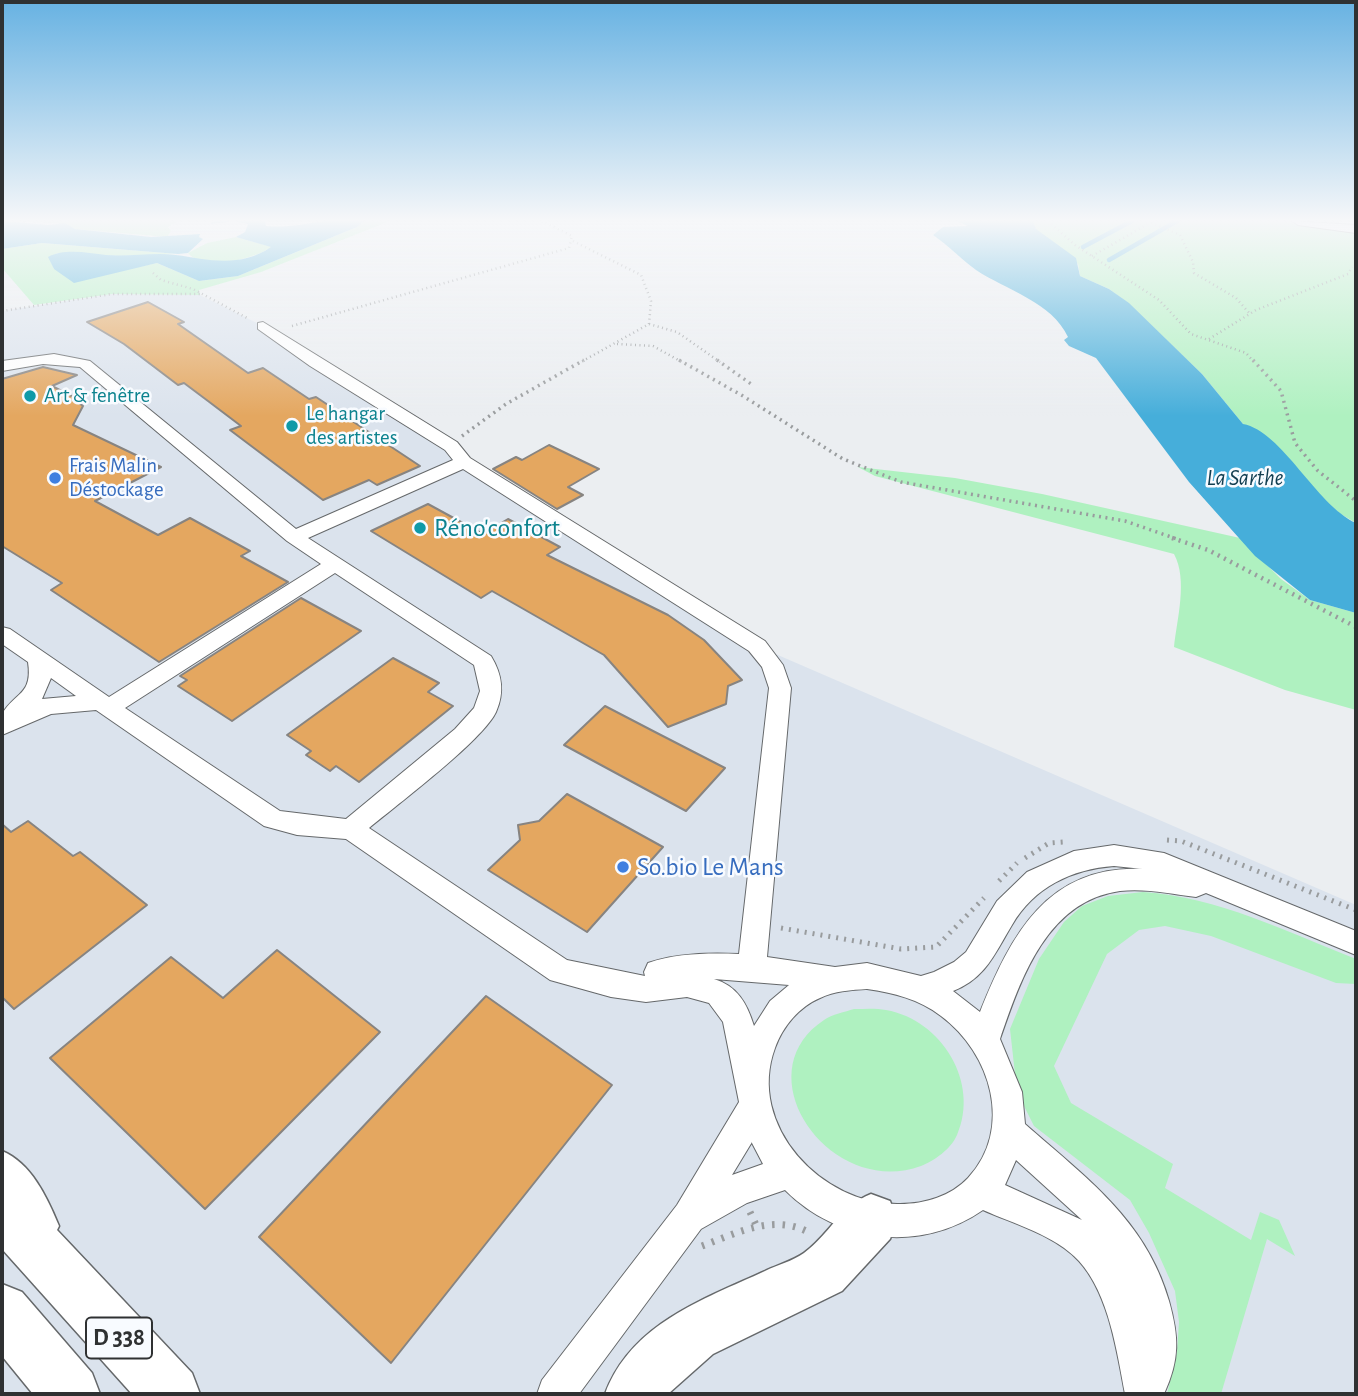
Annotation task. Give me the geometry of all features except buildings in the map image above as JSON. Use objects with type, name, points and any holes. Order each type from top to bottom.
[{"type":"highway","points":[[2,1177],[68,1282]]},
{"type":"highway","name":"D 338","points":[[2,1210],[171,1394]]},
{"type":"highway","points":[[634,1394],[650,1370],[693,1334],[823,1272],[855,1238]]},
{"type":"highway","name":"D 338","points":[[2,1312],[71,1394]]},
{"type":"street","points":[[267,329],[757,646],[772,666],[780,688],[752,966]]},
{"type":"street","points":[[2,366],[40,359],[73,360],[85,364],[294,537],[482,661],[490,677],[491,691],[485,712],[463,735],[351,829]]},
{"type":"street","points":[[294,537],[457,454]]},
{"type":"street","points":[[2,724],[47,706],[104,705],[335,564]]},
{"type":"street","points":[[2,634],[273,819],[310,827],[351,829],[560,971],[611,984],[646,989],[687,984],[724,996],[738,1022],[761,1129],[778,1161],[804,1187],[835,1208],[855,1238],[949,1212],[979,1190],[999,1164],[1009,1131],[1007,1090],[984,1041],[965,1017],[935,995],[901,981],[867,976],[833,979],[752,966],[665,971],[611,984]]},
{"type":"street","points":[[2,724],[23,707],[39,685],[42,677],[38,659]]},
{"type":"street","points":[[921,989],[941,983],[971,966],[1007,908],[1024,889],[1045,874],[1078,860],[1099,856],[1139,856],[1356,943]]},
{"type":"street","points":[[984,1041],[998,1002],[1031,936],[1052,908],[1064,898],[1092,885],[1120,880],[1217,888]]},
{"type":"street","points":[[556,1394],[689,1217],[753,1096],[757,1048],[774,1017],[800,993],[833,979]]},
{"type":"street","points":[[1009,1131],[1098,1212],[1128,1247],[1147,1287],[1160,1334],[1155,1371],[1144,1394]]},
{"type":"street","points":[[689,1217],[739,1189],[790,1172]]},
{"type":"street","points":[[979,1190],[1079,1237],[1094,1253],[1106,1270],[1126,1325],[1144,1394]]},
{"type":"path","points":[[179,286],[203,294],[267,329],[427,286]]},
{"type":"path","points":[[645,286],[651,301],[649,324]]},
{"type":"path","points":[[1138,286],[1159,300],[1191,334],[1247,353],[1281,391],[1295,443],[1318,471],[1356,501]]},
{"type":"path","points":[[1216,286],[1236,298],[1251,315]]},
{"type":"path","points":[[1209,339],[1223,326],[1315,286]]},
{"type":"path","points":[[2,311],[112,293],[203,294]]},
{"type":"path","points":[[457,454],[480,422],[649,324],[677,332],[754,386]]},
{"type":"path","points":[[617,344],[653,346],[743,396],[843,459],[901,482],[1125,521],[1208,550],[1356,627]]},
{"type":"path","points":[[757,1227],[785,1223],[855,1238]]},
{"type":"shaded area","points":[[112,294],[200,295],[263,326],[757,646],[1356,905],[1356,1394],[2,1394],[2,311]]},
{"type":"green space","points":[[18,286],[212,286],[199,290],[200,295],[112,294],[34,305]]},
{"type":"green space","points":[[1103,286],[1356,286],[1356,523],[1339,513],[1243,424],[1202,374],[1128,303]]},
{"type":"green space","points":[[858,467],[955,478],[1042,494],[1240,538],[1281,579],[1310,600],[1356,613],[1356,710],[1285,690],[1174,647],[1181,587],[1174,554],[875,476]]},
{"type":"green space","points":[[1143,892],[1171,895],[1225,908],[1356,959],[1356,984],[1336,983],[1211,936],[1165,926],[1139,930],[1107,954],[1054,1066],[1071,1103],[1173,1164],[1165,1188],[1251,1240],[1260,1212],[1279,1220],[1295,1256],[1267,1239],[1221,1394],[1167,1394],[1177,1352],[1179,1322],[1175,1291],[1149,1233],[1130,1200],[1034,1126],[1017,1092],[1010,1029],[1039,959],[1064,922],[1082,906],[1108,896]]},
{"type":"green space","points":[[854,1009],[882,1009],[906,1016],[924,1026],[939,1040],[951,1057],[959,1075],[963,1115],[951,1145],[926,1164],[887,1171],[856,1165],[829,1149],[808,1126],[795,1099],[792,1070],[801,1043],[827,1018]]},
{"type":"water","name":"La Sarthe","points":[[1005,286],[1103,286],[1129,303],[1202,374],[1243,424],[1271,440],[1327,501],[1356,523],[1356,613],[1310,600],[1255,556],[1189,482],[1096,358],[1069,346],[1064,340],[1068,337],[1061,325],[1027,298]]},
{"type":"place","name":"Art & fenêtre","points":[[30,396]]},
{"type":"place","name":"Le hangar des artistes","points":[[292,426]]},
{"type":"place","name":"Frais Malin Déstockage","points":[[55,478]]},
{"type":"place","name":"Réno'confort","points":[[420,528]]},
{"type":"place","name":"So.bio Le Mans","points":[[623,867]]}]
